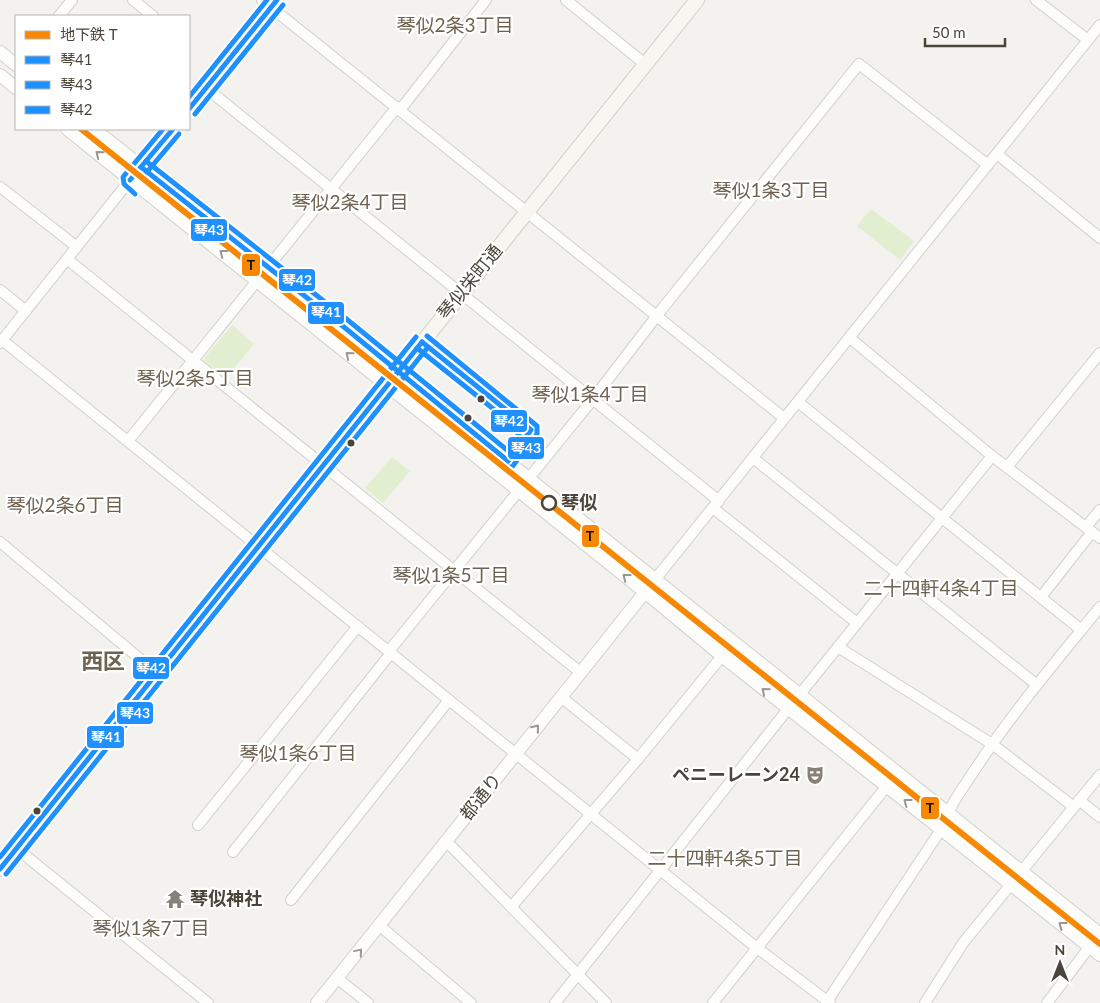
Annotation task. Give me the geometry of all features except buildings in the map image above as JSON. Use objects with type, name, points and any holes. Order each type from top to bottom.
[{"type":"main road","name":"琴似栄町通","points":[[1,867],[697,0]]},
{"type":"street","points":[[61,15],[72,0]]},
{"type":"street","points":[[133,0],[142,13]]},
{"type":"street","points":[[128,441],[330,188],[486,0]]},
{"type":"street","points":[[566,0],[645,64]]},
{"type":"street","points":[[1036,0],[1088,40]]},
{"type":"street","points":[[190,108],[270,2],[398,108],[784,418]]},
{"type":"street","points":[[645,592],[1100,25]]},
{"type":"street","points":[[0,52],[15,64]]},
{"type":"street","points":[[232,852],[454,570],[593,399],[859,64],[988,166]]},
{"type":"street","points":[[0,75],[15,87]]},
{"type":"street","points":[[206,88],[593,399],[857,624]]},
{"type":"street","points":[[68,130],[645,592],[722,656],[886,787],[942,828],[1100,955]]},
{"type":"street","points":[[95,130],[339,322],[397,373],[1100,934],[1047,1003]]},
{"type":"street","points":[[172,130],[2,339],[757,948],[828,1002],[942,828],[948,811],[992,744],[1080,629],[1100,607]]},
{"type":"street","points":[[996,154],[1100,238]]},
{"type":"street","points":[[0,187],[77,247]]},
{"type":"street","points":[[67,259],[580,672]]},
{"type":"street","points":[[0,290],[26,311]]},
{"type":"street","points":[[850,338],[992,456],[1093,532]]},
{"type":"street","points":[[1007,467],[1100,353]]},
{"type":"street","points":[[798,402],[1080,629]]},
{"type":"street","points":[[555,1003],[662,870],[788,708],[992,456]]},
{"type":"street","points":[[753,458],[1037,685]]},
{"type":"street","points":[[1040,597],[1093,532],[1100,510]]},
{"type":"street","points":[[0,542],[157,672]]},
{"type":"street","name":"都通り","points":[[317,1003],[645,592]]},
{"type":"street","points":[[198,825],[358,626]]},
{"type":"street","points":[[838,648],[992,744],[1077,804],[1100,817]]},
{"type":"street","points":[[512,906],[638,759],[722,656]]},
{"type":"street","points":[[561,697],[638,759]]},
{"type":"street","points":[[291,900],[449,700]]},
{"type":"street","points":[[925,1003],[963,943],[1012,886],[1100,775]]},
{"type":"street","points":[[713,1003],[886,787]]},
{"type":"street","points":[[446,841],[606,1003]]},
{"type":"street","points":[[16,848],[208,1003]]},
{"type":"street","points":[[380,926],[471,1003]]},
{"type":"street","points":[[337,978],[368,1003]]},
{"type":"green space","points":[[871,209],[914,241],[900,260],[857,226]]},
{"type":"green space","points":[[232,325],[254,344],[226,378],[203,360]]},
{"type":"green space","points":[[392,457],[410,471],[383,503],[365,488]]},
{"type":"metro line","name":"T","points":[[82,130],[1100,944]]},
{"type":"transit line","name":"琴42","points":[[190,96],[267,0]]},
{"type":"transit line","name":"琴41","points":[[190,108],[277,0]]},
{"type":"transit line","name":"琴43","points":[[195,114],[283,5]]},
{"type":"transit line","name":"琴42","points":[[135,194],[124,184],[123,177],[162,130]]},
{"type":"transit line","name":"琴41","points":[[130,180],[172,130]]},
{"type":"transit line","name":"琴43","points":[[145,182],[141,179],[179,134]]},
{"type":"transit line","name":"琴42","points":[[146,161],[344,317],[507,450],[521,431],[417,348]]},
{"type":"transit line","name":"琴41","points":[[141,167],[339,323],[508,461]]},
{"type":"transit line","name":"琴43","points":[[136,173],[334,329],[503,467],[512,467],[537,434],[537,426],[427,336]]},
{"type":"transit line","name":"琴42","points":[[0,857],[416,337]]},
{"type":"transit line","name":"琴41","points":[[422,342],[531,430],[508,461]]},
{"type":"transit line","name":"琴41","points":[[0,869],[422,342]]},
{"type":"transit line","name":"琴43","points":[[6,874],[428,347]]},
{"type":"place","name":"琴似","points":[[549,503]]},
{"type":"place","name":"ペニーレーン24","points":[[815,775]]},
{"type":"place","name":"琴似神社","points":[[175,899]]},
{"type":"district","name":"琴似2条3丁目","points":[[455,25]]},
{"type":"district","name":"琴似1条3丁目","points":[[771,190]]},
{"type":"district","name":"琴似2条4丁目","points":[[350,202]]},
{"type":"district","name":"琴似2条5丁目","points":[[195,378]]},
{"type":"district","name":"琴似1条4丁目","points":[[590,394]]},
{"type":"district","name":"琴似2条6丁目","points":[[65,505]]},
{"type":"district","name":"琴似1条5丁目","points":[[451,575]]},
{"type":"district","name":"二十四軒4条4丁目","points":[[941,588]]},
{"type":"district","name":"西区","points":[[103,661]]},
{"type":"district","name":"琴似1条6丁目","points":[[298,753]]},
{"type":"district","name":"二十四軒4条5丁目","points":[[725,858]]},
{"type":"district","name":"琴似1条7丁目","points":[[151,928]]}]
